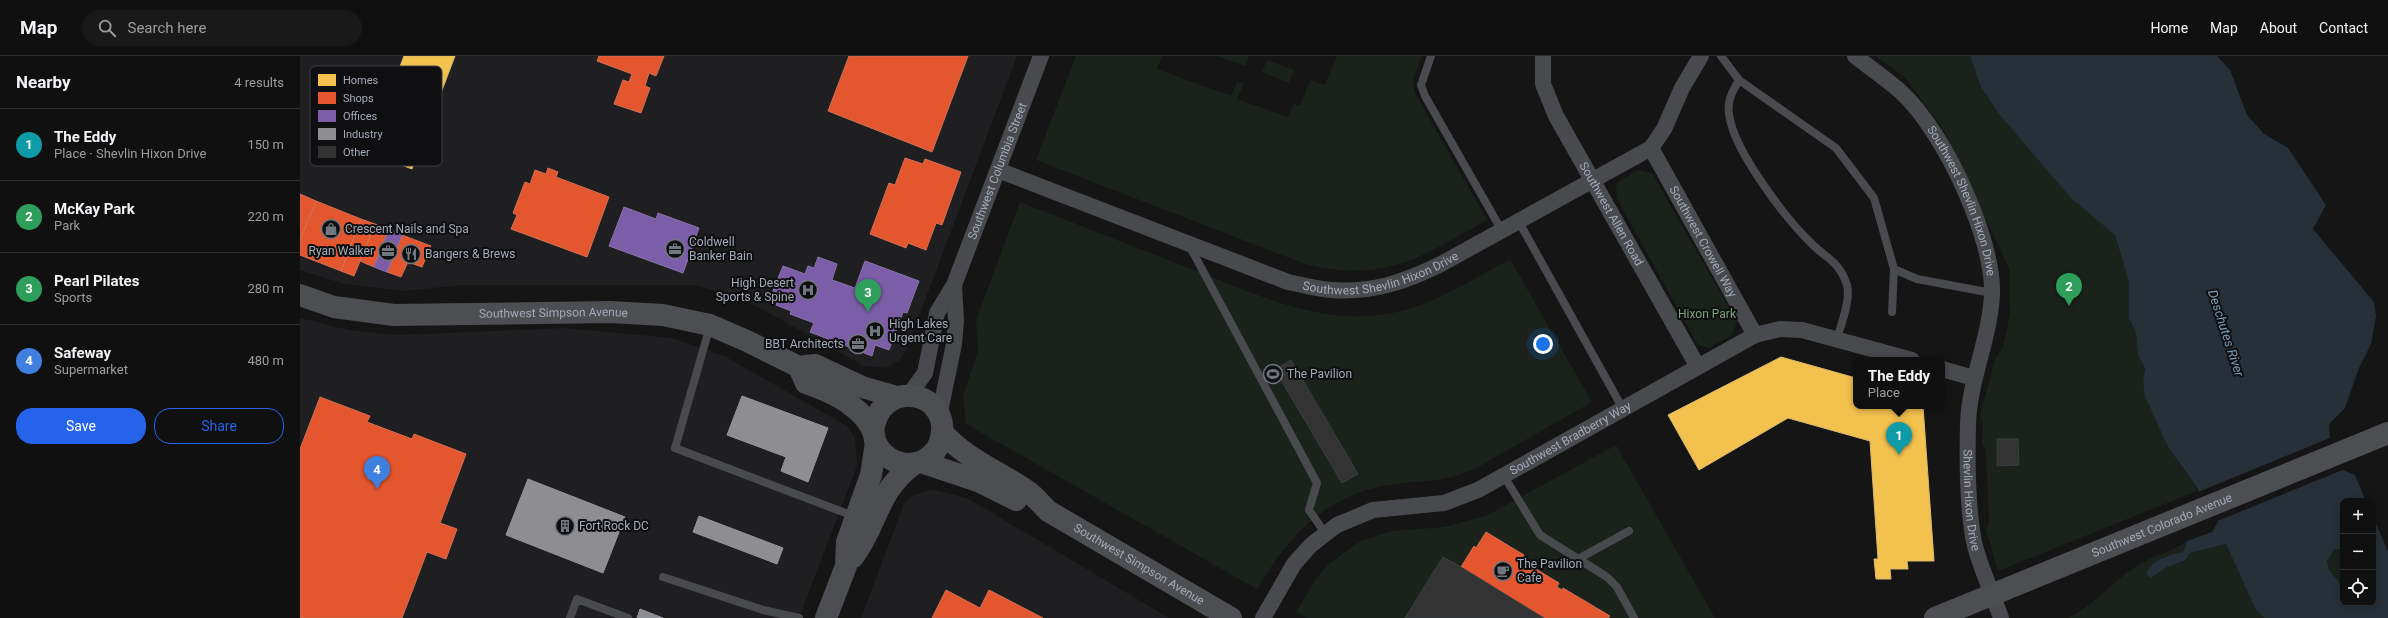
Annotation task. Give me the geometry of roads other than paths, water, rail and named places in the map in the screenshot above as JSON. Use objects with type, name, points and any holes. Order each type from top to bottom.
[{"type":"street","name":"Southwest Columbia Street","points":[[903,396],[925,373],[937,313],[954,285],[1041,56]]},
{"type":"street","name":"Southwest Allen Road","points":[[1543,56],[1543,84],[1556,116],[1698,367]]},
{"type":"street","name":"Southwest Shevlin Hixon Drive","points":[[998,170],[1288,282],[1330,290],[1372,289],[1409,280],[1519,222],[1651,148],[1664,129],[1682,88],[1701,56]]},
{"type":"street","name":"Southwest Shevlin Hixon Drive","points":[[1855,56],[1902,93],[1941,142],[1976,219],[1988,259],[1992,293],[1990,323],[1974,378]]},
{"type":"street","name":"Southwest Crowell Way","points":[[1651,148],[1755,335]]},
{"type":"street","name":"Southwest Columbia Street","points":[[941,423],[954,344],[956,321],[954,285]]},
{"type":"street","name":"Southwest Simpson Avenue","points":[[300,295],[334,307],[394,315],[610,312],[663,315],[710,325],[799,368]]},
{"type":"street","name":"Southwest Bradberry Way","points":[[1263,618],[1294,564],[1325,532],[1337,525],[1372,510],[1444,503],[1478,490],[1755,335],[1780,329],[1802,330],[1901,357]]},
{"type":"street","points":[[846,566],[860,548],[886,491],[901,473],[918,463],[933,454],[939,445],[941,423],[932,404],[920,397],[903,396],[862,386],[815,364],[799,368],[806,383],[838,397],[852,406],[864,418],[882,452],[890,459],[901,464],[918,463]]},
{"type":"street","points":[[1945,370],[1974,378]]},
{"type":"street","name":"Shevlin Hixon Drive","points":[[1974,378],[1968,431],[1968,487],[1974,543],[2002,618]]},
{"type":"street","points":[[826,618],[846,566],[848,542],[871,474],[874,420],[879,410],[887,402],[903,396]]},
{"type":"street","name":"Southwest Simpson Avenue","points":[[941,423],[955,446],[970,458],[1031,494],[1048,511]]},
{"type":"street","name":"Southwest Colorado Avenue","points":[[1935,618],[2022,584],[2388,433]]},
{"type":"street","name":"Southwest Simpson Avenue","points":[[918,463],[978,482],[1024,504],[1048,511],[1231,618]]},
{"type":"lane","points":[[1431,56],[1421,85],[1425,96],[1502,231]]},
{"type":"lane","points":[[1721,56],[1739,80],[1836,148],[1874,198],[1894,269],[1892,312]]},
{"type":"lane","points":[[1739,80],[1729,97],[1729,115],[1741,148],[1785,215],[1812,245],[1838,266],[1847,286],[1847,300],[1837,339]]},
{"type":"lane","points":[[1519,222],[1622,409]]},
{"type":"lane","points":[[1187,243],[1317,483],[1309,510],[1325,532]]},
{"type":"lane","points":[[1894,269],[1917,279],[1992,293]]},
{"type":"lane","points":[[710,325],[675,448],[856,517]]},
{"type":"lane","points":[[1504,476],[1540,535],[1607,577],[1617,587],[1634,618]]},
{"type":"lane","points":[[1578,560],[1629,531]]},
{"type":"lane","points":[[663,577],[763,610],[799,618]]},
{"type":"lane","points":[[570,618],[577,599],[628,618]]},
{"type":"water","name":"Deschutes River","points":[[1970,56],[2217,56],[2230,70],[2247,115],[2264,134],[2288,148],[2326,205],[2313,229],[2374,302],[2376,316],[2371,344],[2359,368],[2345,408],[2329,424],[2330,439],[2343,470],[2355,475],[2365,498],[2340,498],[2340,549],[2334,549],[2327,561],[2329,570],[2340,583],[2340,606],[2376,606],[2376,524],[2388,551],[2388,618],[2264,618],[2255,608],[2226,544],[2190,553],[2184,561],[2167,567],[2151,578],[2146,574],[2157,561],[2162,558],[2183,552],[2187,541],[2212,532],[2218,522],[2194,483],[2168,447],[2145,396],[2143,380],[2145,369],[2138,355],[2136,333],[2129,318],[2129,282],[2115,235],[2071,198],[1999,114],[1981,87]]},
{"type":"place","name":"Crescent Nails and Spa","points":[[331,229]]},
{"type":"place","name":"Coldwell Banker Bain","points":[[675,249]]},
{"type":"place","name":"Ryan Walker","points":[[388,251]]},
{"type":"place","name":"Bangers & Brews","points":[[411,254]]},
{"type":"place","name":"High Desert Sports & Spine","points":[[808,290]]},
{"type":"place","name":"McKay Park","points":[[2069,306]]},
{"type":"place","name":"Pearl Pilates","points":[[868,312]]},
{"type":"place","name":"High Lakes Urgent Care","points":[[875,331]]},
{"type":"place","name":"BBT Architects","points":[[858,344]]},
{"type":"place","name":"The Pavilion","points":[[1273,374]]},
{"type":"place","name":"The Eddy","points":[[1899,455]]},
{"type":"place","name":"Safeway","points":[[377,489]]},
{"type":"place","name":"Fort Rock DC","points":[[565,526]]},
{"type":"place","name":"The Pavilion Cafe","points":[[1503,571]]},
{"type":"park label","name":"Hixon Park","points":[[1707,314]]}]
